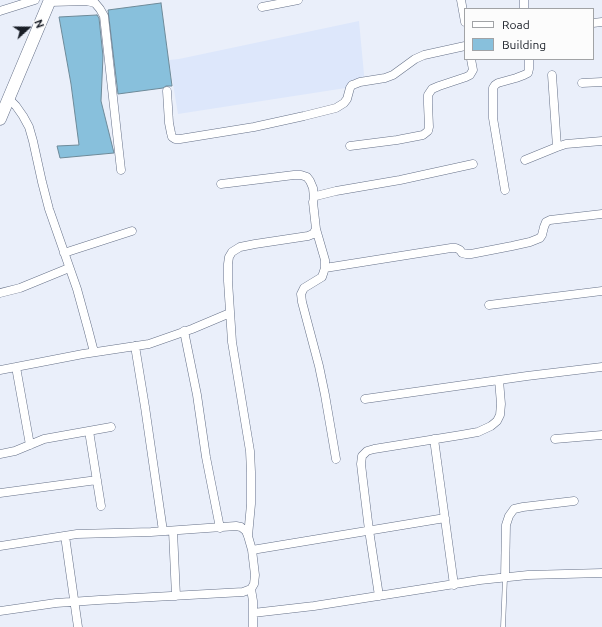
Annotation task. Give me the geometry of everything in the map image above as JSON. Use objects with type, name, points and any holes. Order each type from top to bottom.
[{"type":"street","points":[[0,11],[35,0]]},
{"type":"street","points":[[262,7],[298,0]]},
{"type":"street","points":[[461,0],[464,16]]},
{"type":"street","points":[[0,119],[50,1],[87,1],[95,3],[104,16],[121,170]]},
{"type":"street","points":[[166,90],[169,123],[172,137],[175,139],[180,139],[254,127],[336,108],[344,103],[347,99],[350,88],[355,84],[393,75],[424,55],[464,46]]},
{"type":"street","points":[[350,146],[423,135],[428,131],[429,127],[428,95],[432,89],[470,75],[472,70],[471,60]]},
{"type":"street","points":[[505,190],[493,118],[493,88],[498,83],[528,73],[529,60]]},
{"type":"street","points":[[552,75],[557,147]]},
{"type":"street","points":[[582,84],[602,82]]},
{"type":"street","points":[[9,100],[24,116],[33,141],[49,209],[83,309],[94,352]]},
{"type":"street","points":[[525,160],[557,147],[575,143],[602,141]]},
{"type":"street","points":[[314,198],[316,196],[329,193],[400,180],[473,164]]},
{"type":"street","points":[[221,184],[294,174],[307,177],[310,181],[314,198],[313,202],[316,229],[325,260],[325,268],[322,277],[315,282],[308,284],[301,294],[319,366],[336,459]]},
{"type":"street","points":[[325,268],[451,248],[456,248],[466,254],[471,254],[536,240],[540,238],[546,222],[550,220],[602,214]]},
{"type":"street","points":[[248,536],[252,487],[250,451],[232,342],[228,264],[229,257],[232,252],[240,248],[255,244],[308,236],[313,234],[316,229]]},
{"type":"street","points":[[64,253],[132,231]]},
{"type":"street","points":[[0,293],[20,288],[69,268]]},
{"type":"street","points":[[489,305],[602,291]]},
{"type":"street","points":[[0,370],[94,352],[149,344],[184,332],[230,313]]},
{"type":"street","points":[[184,332],[220,528]]},
{"type":"street","points":[[135,346],[163,531]]},
{"type":"street","points":[[16,367],[30,445]]},
{"type":"street","points":[[365,399],[602,367]]},
{"type":"street","points":[[379,596],[363,481],[361,464],[362,456],[367,451],[374,449],[478,432],[491,426],[497,421],[500,415],[501,404],[499,380]]},
{"type":"street","points":[[0,454],[15,451],[44,438],[111,427]]},
{"type":"street","points":[[89,431],[101,506]]},
{"type":"street","points":[[555,439],[602,435]]},
{"type":"street","points":[[434,439],[454,585]]},
{"type":"street","points":[[0,493],[97,480]]},
{"type":"street","points":[[505,578],[506,524],[508,516],[514,510],[523,507],[574,501]]},
{"type":"street","points":[[252,550],[445,518]]},
{"type":"street","points":[[0,546],[84,534],[173,531],[236,526],[242,527],[248,536],[252,550],[255,575],[254,584],[251,589],[243,592],[56,603],[0,611]]},
{"type":"street","points":[[173,531],[176,596]]},
{"type":"street","points":[[65,536],[78,627]]},
{"type":"street","points":[[253,613],[314,606],[480,580],[528,576],[602,573]]},
{"type":"street","points":[[251,589],[253,601],[253,627]]},
{"type":"lane","points":[[503,627],[505,578]]},
{"type":"shaded area","points":[[359,21],[365,85],[178,114],[169,60]]},
{"type":"building","points":[[161,3],[172,86],[118,94],[108,10]]},
{"type":"building","points":[[97,15],[99,18],[103,56],[101,101],[114,153],[60,158],[57,146],[79,145],[71,84],[59,17]]}]
